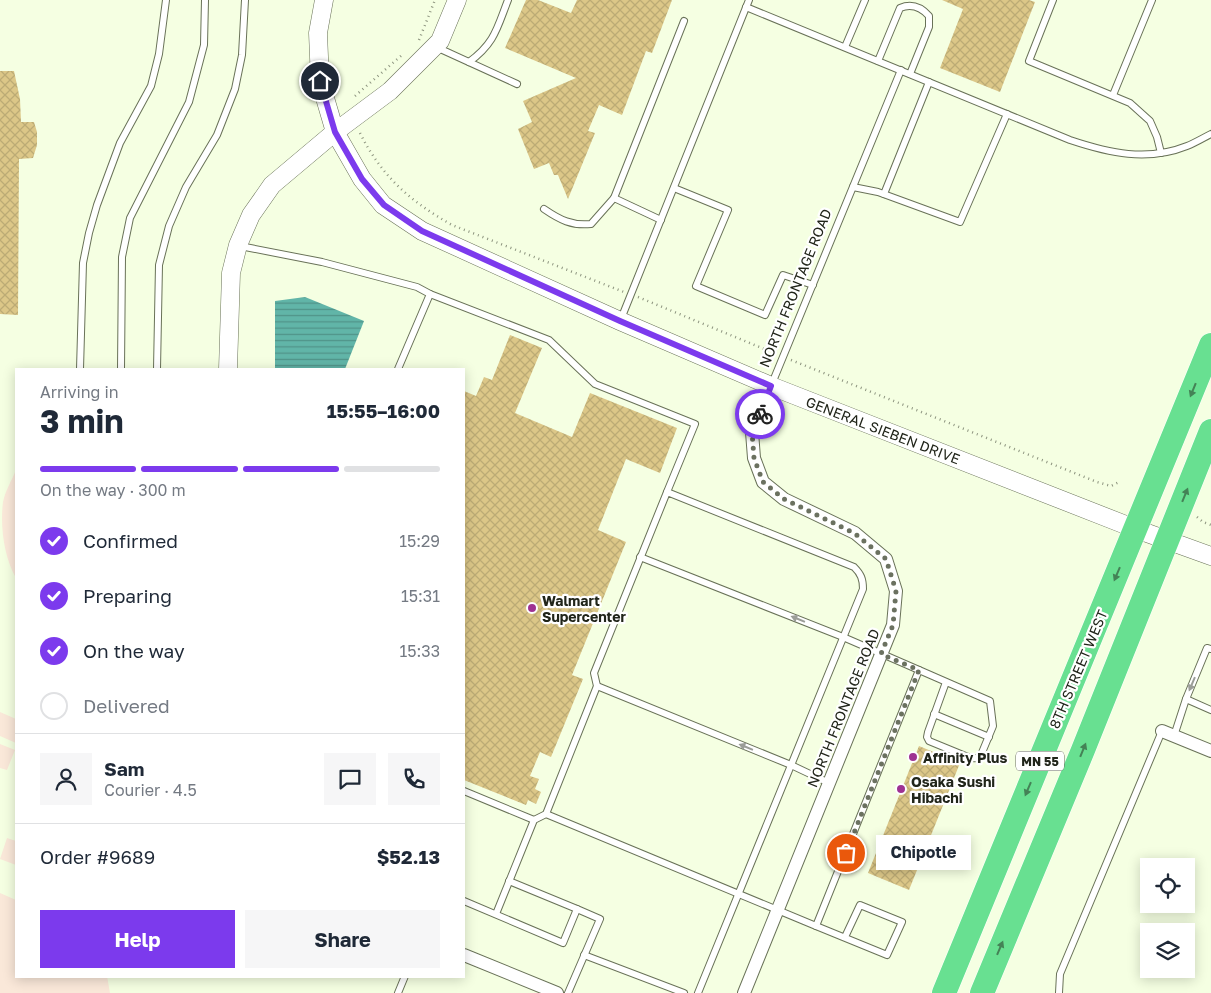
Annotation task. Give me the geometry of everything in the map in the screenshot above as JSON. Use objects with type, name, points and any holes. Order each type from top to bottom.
[{"type":"highway","name":"8TH STREET WEST","points":[[944,993],[1211,345]]},
{"type":"highway","name":"MN 55","points":[[982,993],[1083,750],[1211,431]]},
{"type":"street","name":"GENERAL SIEBEN DRIVE","points":[[324,0],[318,33],[320,81],[335,132],[362,179],[384,205],[422,231],[620,321],[771,386],[1136,529],[1211,556]]},
{"type":"street","points":[[228,368],[231,273],[238,246],[251,215],[272,185],[335,132],[390,91],[427,44],[440,41],[457,0]]},
{"type":"street","name":"NORTH FRONTAGE ROAD","points":[[744,993],[893,625],[896,591],[886,559],[854,533],[784,499],[763,482],[754,458],[752,432],[771,386]]},
{"type":"street","points":[[1168,734],[1211,751]]},
{"type":"street","points":[[935,993],[967,915],[1012,829]]},
{"type":"street","points":[[465,955],[557,993]]},
{"type":"lane","points":[[80,368],[83,263],[89,232],[96,205],[120,143],[151,86],[166,0]]},
{"type":"lane","points":[[121,368],[122,257],[130,218],[189,102],[204,45],[205,0]]},
{"type":"lane","points":[[157,368],[160,265],[169,226],[186,187],[217,135],[235,89],[242,55],[245,0]]},
{"type":"lane","points":[[469,62],[492,41],[508,0]]},
{"type":"lane","points":[[845,47],[865,0]]},
{"type":"lane","points":[[1053,0],[1028,61],[1130,103],[1150,121],[1158,137],[1161,154]]},
{"type":"lane","points":[[1113,95],[1152,0]]},
{"type":"lane","points":[[620,321],[748,3],[845,47],[929,82],[1070,140],[1101,150],[1136,155],[1161,154],[1187,146],[1211,134]]},
{"type":"lane","points":[[878,60],[900,8],[914,6],[923,9],[929,16],[929,27],[910,74]]},
{"type":"lane","points":[[544,209],[566,222],[580,225],[591,224],[614,198],[684,21]]},
{"type":"lane","points":[[427,44],[517,84]]},
{"type":"lane","name":"NORTH FRONTAGE ROAD","points":[[771,386],[901,70]]},
{"type":"lane","points":[[884,194],[929,82]]},
{"type":"lane","points":[[853,187],[884,194],[960,222],[1007,114]]},
{"type":"lane","points":[[674,188],[728,210],[696,286],[765,315],[783,275],[812,285]]},
{"type":"lane","points":[[614,198],[661,220]]},
{"type":"lane","points":[[238,246],[322,262],[417,287],[430,294],[549,340],[595,384],[695,424],[594,673],[597,686],[546,814],[534,820],[496,914]]},
{"type":"lane","points":[[398,368],[430,294]]},
{"type":"lane","points":[[667,492],[854,567],[860,574],[863,589],[698,993]]},
{"type":"lane","points":[[640,557],[843,637],[990,701],[993,726],[978,758],[973,759],[930,741],[927,737],[946,682]]},
{"type":"lane","points":[[1059,993],[1059,979],[1063,968],[1168,734],[1186,699],[1207,648],[1211,649]]},
{"type":"lane","points":[[816,926],[919,670]]},
{"type":"lane","points":[[597,686],[791,765],[829,783]]},
{"type":"lane","points":[[1186,699],[1211,710]]},
{"type":"lane","points":[[934,714],[989,737]]},
{"type":"lane","points":[[465,791],[534,820]]},
{"type":"lane","points":[[546,814],[888,955],[902,922],[860,905],[845,937]]},
{"type":"lane","points":[[509,881],[600,919],[568,993]]},
{"type":"lane","points":[[465,901],[563,943],[577,909]]},
{"type":"lane","points":[[584,955],[684,993]]},
{"type":"lane","points":[[399,993],[404,978]]},
{"type":"path","points":[[427,44],[435,0]]},
{"type":"path","points":[[352,99],[403,54]]},
{"type":"path","points":[[352,119],[369,152],[390,178],[409,198],[430,213],[452,225],[1097,482],[1111,486],[1119,482]]},
{"type":"path","points":[[1196,516],[1203,522],[1211,524]]},
{"type":"shaded area","points":[[15,472],[15,576],[8,561],[2,521],[3,502]]},
{"type":"shaded area","points":[[0,712],[15,719],[15,743],[0,736]]},
{"type":"shaded area","points":[[0,744],[15,750],[7,770],[0,768]]},
{"type":"shaded area","points":[[7,838],[15,841],[15,865],[0,859]]},
{"type":"shaded area","points":[[0,893],[15,900],[15,978],[107,978],[110,993],[0,993]]},
{"type":"water","points":[[305,297],[364,321],[345,368],[275,368],[275,301]]},
{"type":"building","points":[[526,0],[538,0],[571,13],[577,0],[672,0],[652,53],[646,51],[622,115],[599,105],[588,131],[595,133],[568,199],[558,175],[554,175],[549,163],[534,169],[518,129],[532,122],[523,101],[576,78],[505,48]]},
{"type":"building","points":[[942,0],[1029,0],[1035,2],[1000,92],[940,68],[963,9]]},
{"type":"building","points":[[0,71],[14,71],[20,99],[21,122],[34,122],[37,132],[37,145],[33,158],[19,159],[18,315],[0,314]]},
{"type":"building","name":"Walmart Supercenter","points":[[510,335],[542,348],[515,413],[572,437],[590,393],[677,428],[660,473],[626,459],[598,530],[626,542],[572,675],[583,679],[551,757],[540,752],[530,776],[539,779],[535,789],[541,792],[536,804],[528,800],[526,805],[465,780],[465,391],[476,396],[484,377],[492,380]]},
{"type":"building","points":[[919,746],[960,763],[909,890],[868,873]]},
{"type":"way so far","points":[[760,414],[752,432],[754,458],[763,482],[784,499],[854,533],[886,559],[896,591],[893,625],[881,654],[919,670],[846,853]]},
{"type":"place","name":"Walmart Supercenter","points":[[532,608]]},
{"type":"place","name":"Affinity Plus","points":[[913,757]]},
{"type":"place","name":"Osaka Sushi Hibachi","points":[[901,789]]},
{"type":"place","name":"Chipotle","points":[[846,853]]},
{"type":"route","points":[[320,81],[335,132],[362,179],[384,205],[422,231],[620,321],[771,386],[760,414]]}]
